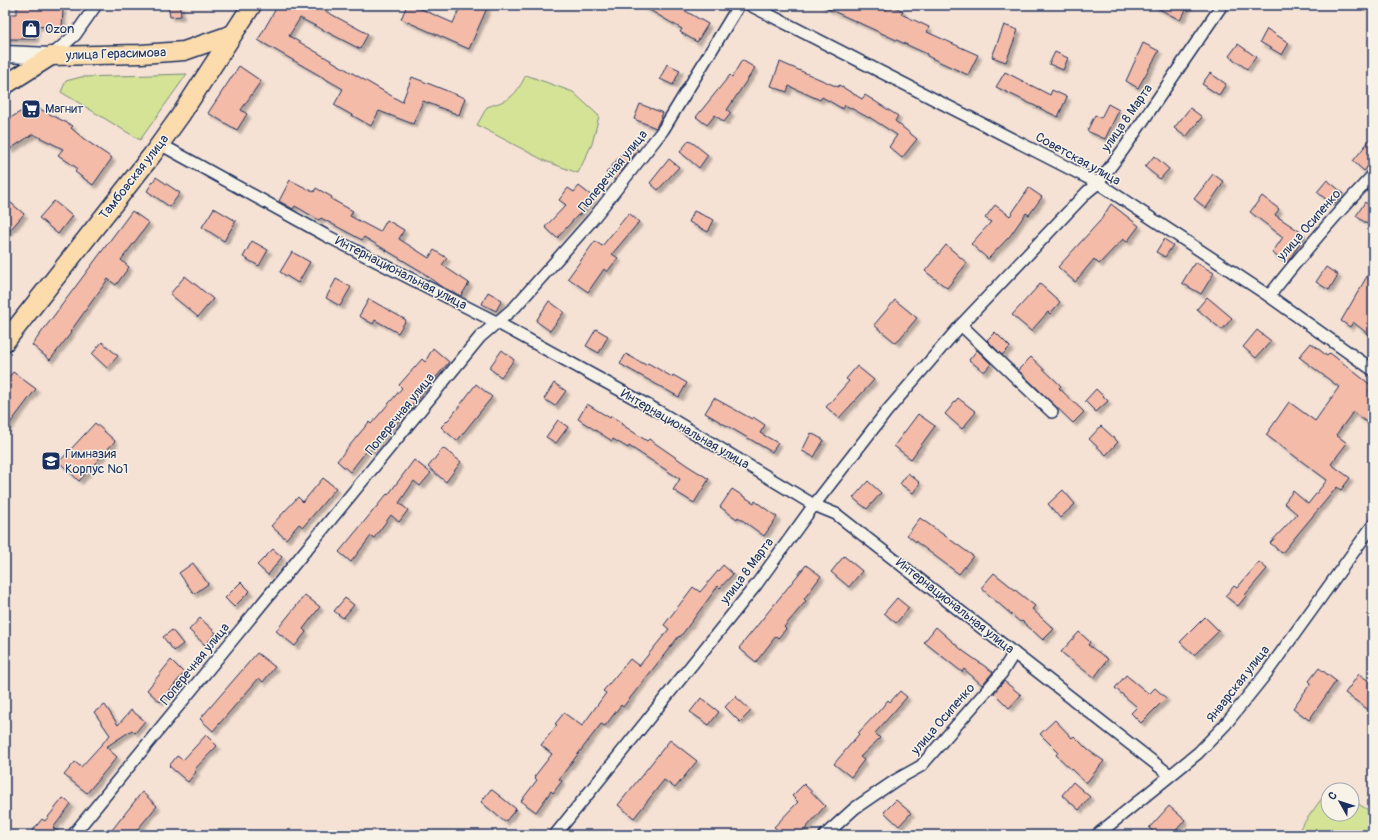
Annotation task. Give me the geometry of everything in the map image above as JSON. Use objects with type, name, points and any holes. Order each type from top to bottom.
[{"type":"main road","name":"Тамбовская улица","points":[[5,342],[160,144],[252,5]]},
{"type":"main road","name":"улица Герасимова","points":[[5,84],[50,56],[141,54],[184,51],[233,34]]},
{"type":"main road","points":[[5,54],[50,56]]},
{"type":"street","points":[[50,56],[75,35],[96,5]]},
{"type":"street","name":"Поперечная улица","points":[[73,835],[480,337],[516,307],[592,220],[663,130],[739,5]]},
{"type":"street","name":"Советская улица","points":[[750,5],[1098,183],[1269,296],[1373,370]]},
{"type":"street","name":"улица 8 Марта","points":[[555,835],[756,585],[814,505],[887,411],[961,325],[1087,192],[1098,183],[1123,150],[1222,5]]},
{"type":"street","name":"Интернациональная улица","points":[[160,144],[324,234],[498,322],[658,411],[814,505],[836,514],[1170,776]]},
{"type":"street","name":"улица Осипенко","points":[[1269,296],[1301,254],[1373,175]]},
{"type":"street","points":[[961,325],[1052,412]]},
{"type":"street","name":"Январская улица","points":[[1097,835],[1198,753],[1225,725],[1265,675],[1373,525]]},
{"type":"street","name":"улица Осипенко","points":[[824,835],[855,808],[896,780],[921,766],[1000,674],[1014,653]]},
{"type":"green space","points":[[187,74],[140,140],[61,92],[66,81],[81,77]]},
{"type":"green space","points":[[526,75],[573,92],[599,116],[592,144],[578,173],[545,161],[477,125],[487,107],[511,97],[518,89]]},
{"type":"green space","points":[[1320,801],[1320,822],[1360,822],[1360,805],[1373,813],[1373,835],[1295,835]]},
{"type":"building","points":[[17,5],[36,5],[63,9],[62,28],[36,26],[35,39],[5,39],[5,14],[17,14]]},
{"type":"building","points":[[168,5],[180,5],[181,16],[170,17]]},
{"type":"building","points":[[278,5],[314,5],[368,34],[360,49],[300,18],[289,36],[402,102],[412,77],[465,98],[459,115],[423,101],[413,124],[379,111],[371,126],[334,105],[343,89],[258,40]]},
{"type":"building","points":[[407,5],[412,5],[453,23],[461,5],[479,5],[487,8],[469,49],[401,19]]},
{"type":"building","points":[[641,5],[675,5],[708,24],[697,42],[680,32],[682,29]]},
{"type":"building","points":[[820,5],[876,5],[886,10],[889,5],[891,5],[903,11],[901,14],[929,27],[927,32],[978,55],[968,75],[927,56],[927,54]]},
{"type":"building","points":[[1152,5],[1189,5],[1180,20]]},
{"type":"building","points":[[1004,25],[1018,30],[1006,62],[992,57]]},
{"type":"building","points":[[1267,29],[1289,43],[1282,55],[1260,42]]},
{"type":"building","points":[[1143,43],[1159,51],[1138,88],[1126,81]]},
{"type":"building","points":[[1238,44],[1256,57],[1247,69],[1229,56]]},
{"type":"building","points":[[1055,52],[1068,58],[1063,70],[1049,64]]},
{"type":"building","points":[[742,60],[755,68],[727,110],[731,113],[724,122],[715,115],[707,125],[696,117],[730,75],[732,77]]},
{"type":"building","points":[[780,62],[838,87],[839,85],[862,99],[865,95],[898,116],[895,121],[917,139],[902,158],[889,147],[897,135],[869,117],[845,105],[843,109],[822,97],[820,100],[789,86],[787,92],[771,86]]},
{"type":"building","points":[[667,64],[680,70],[673,85],[660,79]]},
{"type":"building","points":[[239,66],[261,81],[241,110],[247,114],[237,130],[208,113]]},
{"type":"building","points":[[1005,72],[1050,95],[1052,90],[1067,97],[1058,117],[996,87]]},
{"type":"building","points":[[1210,73],[1226,84],[1219,95],[1202,84]]},
{"type":"building","points":[[640,104],[663,113],[656,128],[634,119]]},
{"type":"building","points":[[1108,104],[1119,110],[1105,139],[1087,131],[1095,115],[1101,118]]},
{"type":"building","points":[[32,105],[73,126],[71,128],[84,139],[112,158],[93,185],[75,172],[77,168],[58,155],[63,149],[33,134],[10,149],[5,141],[5,121]]},
{"type":"building","points":[[1190,108],[1202,117],[1186,137],[1174,128]]},
{"type":"building","points":[[1373,136],[1373,160],[1364,171],[1353,161]]},
{"type":"building","points":[[689,140],[708,155],[699,168],[680,152]]},
{"type":"building","points":[[630,144],[638,150],[615,180],[606,173]]},
{"type":"building","points":[[1154,156],[1169,169],[1160,179],[1145,167]]},
{"type":"building","points":[[669,159],[679,167],[658,190],[650,183]]},
{"type":"building","points":[[1213,174],[1224,182],[1206,208],[1194,199]]},
{"type":"building","points":[[156,177],[180,193],[170,207],[147,191]]},
{"type":"building","points":[[290,180],[314,192],[316,188],[332,197],[331,199],[353,211],[350,216],[380,232],[387,220],[404,230],[399,239],[429,258],[434,250],[447,258],[442,265],[469,283],[461,296],[440,286],[421,271],[364,237],[362,240],[321,218],[319,220],[295,206],[293,209],[279,201]]},
{"type":"building","points":[[1327,180],[1343,193],[1333,205],[1317,192]]},
{"type":"building","points":[[579,186],[593,197],[579,215],[557,238],[545,227],[566,205],[559,200],[568,188],[574,192]]},
{"type":"building","points":[[1029,188],[1042,197],[1029,215],[1026,213],[1010,236],[988,259],[971,244],[991,222],[985,218],[995,205],[1010,216]]},
{"type":"building","points":[[1262,196],[1279,209],[1275,215],[1305,235],[1287,263],[1272,253],[1283,237],[1250,212]]},
{"type":"building","points":[[5,198],[24,214],[5,236]]},
{"type":"building","points":[[54,201],[72,216],[58,234],[39,218]]},
{"type":"building","points":[[1365,202],[1373,208],[1373,228],[1356,216]]},
{"type":"building","points":[[1111,204],[1139,226],[1127,242],[1123,239],[1099,264],[1094,259],[1075,282],[1058,267],[1100,221]]},
{"type":"building","points":[[214,208],[236,221],[224,241],[202,227]]},
{"type":"building","points":[[132,211],[149,223],[121,260],[129,267],[116,285],[108,279],[70,332],[71,333],[50,360],[32,345]]},
{"type":"building","points":[[694,211],[714,220],[708,232],[689,222]]},
{"type":"building","points":[[629,213],[639,222],[612,254],[618,258],[607,272],[604,269],[588,292],[568,278],[595,241],[602,246]]},
{"type":"building","points":[[1164,239],[1173,245],[1165,257],[1156,252]]},
{"type":"building","points":[[252,241],[268,250],[259,266],[243,257]]},
{"type":"building","points":[[946,245],[967,263],[947,288],[925,271]]},
{"type":"building","points":[[292,252],[310,262],[298,283],[280,272]]},
{"type":"building","points":[[1195,262],[1214,273],[1201,294],[1182,283]]},
{"type":"building","points":[[1373,266],[1373,338],[1353,322],[1350,327],[1341,321]]},
{"type":"building","points":[[1326,267],[1338,275],[1329,290],[1316,282]]},
{"type":"building","points":[[185,276],[213,299],[198,317],[170,294]]},
{"type":"building","points":[[336,279],[351,287],[340,306],[326,298]]},
{"type":"building","points":[[1040,284],[1060,302],[1050,314],[1048,312],[1031,331],[1012,315]]},
{"type":"building","points":[[488,292],[502,300],[496,311],[482,304]]},
{"type":"building","points":[[1207,297],[1232,318],[1222,330],[1197,309]]},
{"type":"building","points":[[369,299],[406,320],[398,333],[375,320],[373,324],[359,316]]},
{"type":"building","points":[[895,300],[917,318],[896,343],[874,325]]},
{"type":"building","points":[[549,301],[564,312],[550,331],[536,321]]},
{"type":"building","points":[[596,329],[608,336],[599,353],[586,346]]},
{"type":"building","points":[[1257,330],[1271,341],[1256,358],[1243,347]]},
{"type":"building","points":[[995,332],[1010,347],[1002,355],[987,340]]},
{"type":"building","points":[[102,342],[118,356],[107,368],[92,354]]},
{"type":"building","points":[[1311,343],[1327,356],[1330,353],[1372,386],[1369,391],[1373,394],[1373,427],[1353,412],[1336,435],[1347,443],[1331,464],[1350,478],[1341,490],[1337,487],[1282,553],[1270,543],[1297,514],[1284,503],[1293,491],[1308,504],[1327,480],[1266,435],[1289,402],[1315,421],[1339,387],[1299,357]]},
{"type":"building","points":[[433,348],[449,362],[395,425],[393,424],[370,451],[368,449],[350,472],[337,461],[369,422],[371,424],[402,388],[399,385],[422,359],[425,362]]},
{"type":"building","points":[[502,350],[514,360],[501,377],[489,368]]},
{"type":"building","points":[[977,350],[991,364],[984,372],[969,360]]},
{"type":"building","points":[[626,354],[646,365],[648,363],[672,377],[673,375],[687,383],[679,397],[620,364]]},
{"type":"building","points":[[1031,357],[1061,386],[1059,388],[1084,412],[1073,423],[1018,370]]},
{"type":"building","points":[[857,366],[874,380],[839,418],[826,407],[849,381],[846,379]]},
{"type":"building","points":[[13,372],[36,389],[5,430],[5,382]]},
{"type":"building","points":[[554,383],[566,391],[555,406],[544,399]]},
{"type":"building","points":[[476,384],[492,397],[457,441],[441,427],[451,417]]},
{"type":"building","points":[[1096,389],[1108,401],[1096,412],[1085,401]]},
{"type":"building","points":[[714,398],[752,419],[753,417],[765,425],[760,433],[778,443],[772,452],[705,413]]},
{"type":"building","points":[[958,398],[976,412],[962,429],[945,414]]},
{"type":"building","points":[[587,404],[610,418],[611,416],[647,441],[649,439],[709,479],[694,503],[673,490],[680,479],[629,446],[628,448],[613,439],[612,441],[578,419]]},
{"type":"building","points":[[918,414],[935,426],[911,459],[894,446]]},
{"type":"building","points":[[558,420],[568,427],[556,443],[546,437]]},
{"type":"building","points":[[95,423],[115,441],[79,481],[59,462]]},
{"type":"building","points":[[1101,426],[1118,442],[1106,455],[1089,439]]},
{"type":"building","points":[[811,433],[824,440],[814,457],[802,451]]},
{"type":"building","points":[[443,448],[461,462],[446,482],[428,467]]},
{"type":"building","points":[[414,460],[431,473],[420,486],[414,481],[399,503],[408,510],[399,522],[391,515],[374,538],[371,536],[351,562],[339,552],[387,494],[388,495]]},
{"type":"building","points":[[908,473],[920,483],[913,493],[900,484]]},
{"type":"building","points":[[323,478],[336,488],[303,527],[299,524],[286,539],[271,526],[298,497],[303,502]]},
{"type":"building","points":[[868,481],[881,493],[867,509],[853,498]]},
{"type":"building","points":[[732,489],[754,503],[755,501],[777,517],[764,536],[738,517],[737,519],[720,507]]},
{"type":"building","points":[[1063,490],[1075,504],[1060,518],[1048,504]]},
{"type":"building","points":[[920,518],[973,556],[959,574],[907,535]]},
{"type":"building","points":[[273,549],[282,557],[268,575],[257,565]]},
{"type":"building","points":[[844,556],[862,571],[849,587],[831,572]]},
{"type":"building","points":[[1259,562],[1267,569],[1245,595],[1246,596],[1238,606],[1225,596],[1234,586],[1237,588]]},
{"type":"building","points":[[193,563],[208,584],[194,594],[179,573]]},
{"type":"building","points":[[723,565],[733,574],[720,588],[718,586],[680,637],[679,636],[623,707],[621,705],[605,726],[601,724],[559,779],[562,781],[553,793],[551,791],[536,812],[521,801],[537,780],[534,777],[552,754],[541,745],[557,725],[555,724],[564,713],[582,726],[606,693],[603,691],[630,659],[639,666],[669,629],[664,625],[693,587],[700,592]]},
{"type":"building","points":[[806,565],[821,576],[804,599],[806,601],[784,627],[786,629],[778,638],[776,636],[756,662],[739,648]]},
{"type":"building","points":[[994,573],[1035,606],[1032,609],[1054,629],[1043,640],[981,588]]},
{"type":"building","points":[[241,582],[250,591],[234,607],[225,598]]},
{"type":"building","points":[[305,595],[320,607],[303,629],[306,632],[295,646],[276,631]]},
{"type":"building","points":[[345,598],[354,605],[343,618],[334,611]]},
{"type":"building","points":[[897,598],[909,608],[896,623],[884,613]]},
{"type":"building","points":[[1205,617],[1219,631],[1194,655],[1180,642]]},
{"type":"building","points":[[200,618],[216,633],[205,645],[189,630]]},
{"type":"building","points":[[936,627],[963,651],[993,672],[982,685],[964,669],[962,672],[924,642]]},
{"type":"building","points":[[172,630],[183,644],[174,651],[163,637]]},
{"type":"building","points":[[1079,632],[1090,642],[1088,645],[1108,659],[1094,678],[1061,652]]},
{"type":"building","points":[[257,653],[275,667],[263,682],[259,678],[213,731],[200,719]]},
{"type":"building","points":[[171,660],[184,673],[160,702],[147,690]]},
{"type":"building","points":[[1319,668],[1336,681],[1309,720],[1293,708],[1311,683],[1309,681]]},
{"type":"building","points":[[1359,674],[1373,684],[1373,713],[1345,693]]},
{"type":"building","points":[[1126,675],[1149,694],[1155,688],[1166,698],[1141,723],[1131,713],[1137,707],[1115,688]]},
{"type":"building","points":[[1004,681],[1021,695],[1009,708],[994,693]]},
{"type":"building","points":[[900,691],[907,697],[875,733],[880,738],[860,757],[864,760],[851,777],[834,764],[859,734],[858,733],[888,700],[890,702]]},
{"type":"building","points":[[735,696],[751,711],[740,722],[725,707]]},
{"type":"building","points":[[701,698],[719,712],[709,725],[690,712]]},
{"type":"building","points":[[105,705],[118,725],[131,710],[145,721],[135,733],[132,730],[106,747],[117,757],[87,793],[64,775],[75,762],[81,767],[110,735],[94,712]]},
{"type":"building","points":[[1055,720],[1072,738],[1074,736],[1088,750],[1104,761],[1086,783],[1056,755],[1058,752],[1040,734]]},
{"type":"building","points":[[206,735],[217,746],[194,770],[196,772],[188,782],[169,766],[177,756],[183,760]]},
{"type":"building","points":[[670,740],[697,761],[675,788],[664,780],[634,818],[618,805]]},
{"type":"building","points":[[1073,782],[1090,797],[1079,810],[1062,795]]},
{"type":"building","points":[[804,784],[825,806],[800,835],[783,835],[774,827],[798,802],[792,796]]},
{"type":"building","points":[[491,789],[516,809],[505,822],[481,802]]},
{"type":"building","points":[[142,792],[157,806],[133,835],[108,835]]},
{"type":"building","points":[[63,798],[71,804],[53,828],[62,835],[29,835],[42,819],[45,821]]},
{"type":"building","points":[[896,800],[911,813],[899,826],[884,812]]},
{"type":"building","points":[[1169,806],[1185,820],[1172,835],[1157,835],[1149,828]]},
{"type":"place","name":"Ozon","points":[[31,29]]},
{"type":"place","name":"Магнит","points":[[31,109]]},
{"type":"place","name":"Гимназия Корпус №1","points":[[51,461]]}]
